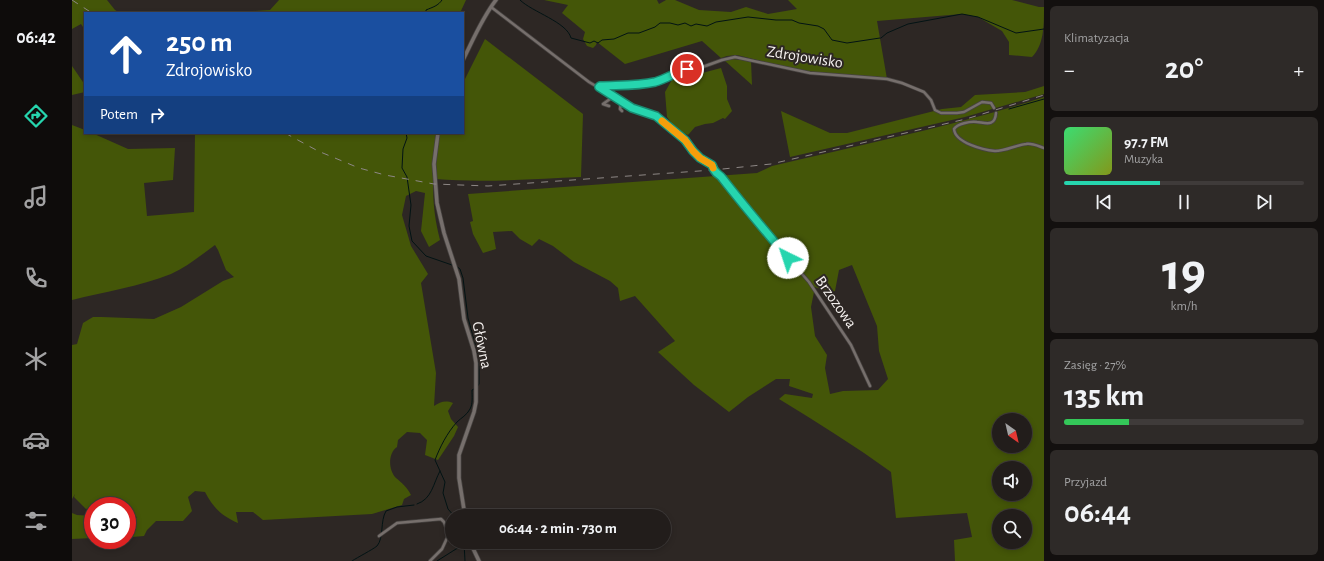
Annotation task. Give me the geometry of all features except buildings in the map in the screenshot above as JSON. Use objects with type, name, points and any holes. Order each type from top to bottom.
[{"type":"street","points":[[464,58],[478,30],[496,0]]},
{"type":"street","points":[[491,7],[583,78],[621,102],[620,109],[622,112]]},
{"type":"street","name":"Zdrojowisko","points":[[599,87],[640,85],[656,82],[679,71],[697,69],[735,57],[810,73],[886,79],[908,85],[924,92],[928,96],[935,110],[941,113],[964,112],[982,102],[991,102],[994,108]]},
{"type":"street","points":[[609,94],[610,99],[603,104],[609,106]]},
{"type":"street","name":"Brzozowa","points":[[621,102],[632,108],[656,116],[685,140],[700,158],[712,165],[714,172],[723,179],[737,199],[809,282],[851,345],[870,386]]},
{"type":"street","points":[[996,113],[995,118],[990,123],[985,124],[974,122],[958,125],[955,127],[955,135],[962,142],[995,151],[1024,144],[1044,148]]},
{"type":"street","name":"Główna","points":[[438,134],[434,164],[437,204],[444,233],[456,269],[461,289],[464,319],[476,357],[474,412],[459,455],[459,478],[464,509]]},
{"type":"street","points":[[380,535],[397,523],[441,519],[445,524]]},
{"type":"street","points":[[430,561],[445,544]]},
{"type":"street","points":[[473,549],[479,561]]},
{"type":"green space","points":[[72,0],[107,0],[118,12],[84,12],[84,28],[81,24],[72,29]]},
{"type":"green space","points":[[279,0],[466,0],[460,12],[237,12],[270,10]]},
{"type":"green space","points":[[544,0],[657,0],[659,4],[666,0],[675,0],[699,10],[731,12],[746,7],[768,14],[797,9],[788,0],[1012,0],[1044,7],[1044,21],[1039,47],[1032,57],[1009,55],[1009,42],[1002,31],[978,17],[962,14],[877,21],[887,79],[810,73],[737,55],[721,58],[702,41],[625,64],[597,42],[593,48],[587,46],[583,39],[585,32],[562,13],[568,5]]},
{"type":"green space","points":[[485,39],[583,114],[581,177],[472,181],[435,179],[434,172],[434,206],[440,240],[429,247],[421,231],[425,193],[416,191],[406,196],[402,215],[411,246],[428,274],[421,283],[436,373],[434,406],[443,402],[453,403],[448,411],[451,419],[458,427],[454,436],[438,460],[425,455],[427,440],[420,433],[407,432],[398,440],[397,447],[392,453],[390,466],[393,475],[406,487],[411,495],[404,499],[402,505],[372,514],[263,520],[253,512],[236,512],[238,523],[227,518],[219,511],[205,492],[195,491],[188,497],[192,511],[183,521],[156,521],[147,530],[144,536],[136,537],[136,497],[84,497],[84,507],[74,497],[75,494],[72,499],[72,345],[77,344],[83,323],[93,317],[154,319],[181,307],[223,281],[234,277],[226,270],[215,245],[171,274],[135,285],[72,300],[72,125],[84,130],[84,134],[94,134],[128,149],[175,148],[173,180],[144,183],[147,216],[194,212],[195,134],[464,134],[464,81]]},
{"type":"green space","points":[[732,59],[751,61],[752,85],[724,60]]},
{"type":"green space","points":[[72,66],[84,84],[84,92],[72,95]]},
{"type":"green space","points":[[721,68],[727,86],[727,99],[732,111],[725,119],[723,118],[713,123],[695,127],[688,135],[677,130],[667,117],[665,92],[673,78],[691,76]]},
{"type":"green space","points":[[1044,86],[1044,94],[965,117],[790,157],[781,111],[830,133],[847,133],[942,109],[961,107],[975,95],[1025,92]]},
{"type":"green space","points":[[1044,97],[1044,561],[955,561],[954,540],[972,537],[967,513],[896,518],[891,472],[836,434],[779,399],[785,394],[812,398],[813,394],[789,386],[790,379],[776,379],[748,397],[729,412],[694,385],[658,352],[675,341],[635,296],[620,301],[618,288],[610,281],[574,262],[553,246],[539,239],[532,246],[520,239],[512,231],[493,232],[496,249],[483,253],[473,234],[470,222],[473,221],[468,194],[757,173],[772,166],[977,117]],"holes":[[[852,265],[877,326],[879,351],[888,379],[878,390],[843,391],[830,394],[825,368],[827,355],[815,336],[811,307],[815,287],[829,293],[835,291],[839,270]]]},
{"type":"green space","points":[[72,513],[84,515],[84,538],[72,539]]},
{"type":"waterway","points":[[426,12],[426,10],[437,5],[442,0]]},
{"type":"waterway","points":[[520,0],[563,27],[571,38],[590,43],[594,41],[598,43],[602,40],[614,39],[628,33],[639,33],[655,27],[660,23],[678,25],[685,23],[691,26],[696,24],[707,26],[716,22],[748,17],[792,20],[799,23],[818,26],[824,29],[832,40],[847,43],[880,38]]},
{"type":"waterway","points":[[881,38],[887,33],[908,24],[962,14],[978,17],[1016,33],[1044,29]]},
{"type":"waterway","points":[[1009,109],[1044,99]]},
{"type":"waterway","points":[[406,134],[407,138],[403,149],[402,168],[407,177],[411,205],[409,226],[412,241],[426,256],[452,265]]},
{"type":"waterway","points":[[456,266],[460,269],[463,278],[468,318],[479,357],[479,384],[477,387]]},
{"type":"waterway","points":[[448,509],[443,493],[445,482],[435,460],[450,431],[470,409],[472,402],[472,390],[474,389]]},
{"type":"waterway","points":[[417,504],[422,502],[429,495],[440,471]]},
{"type":"waterway","points":[[352,561],[377,546],[381,539],[383,520],[386,511],[397,507],[414,505]]},
{"type":"waterway","points":[[437,561],[456,549]]},
{"type":"waterway","points":[[464,549],[465,561]]},
{"type":"railway","points":[[72,0],[90,12]]},
{"type":"railway","points":[[287,134],[318,151],[359,168],[385,175],[434,184],[488,186],[713,170],[771,164],[966,119],[1044,95]]},
{"type":"slow traffic","points":[[662,121],[685,140],[700,158],[712,165],[713,168]]},
{"type":"route","points":[[687,69],[679,71],[656,82],[640,85],[599,87],[632,108],[656,116],[685,140],[700,158],[712,165],[714,172],[723,179],[737,199],[788,258]]}]
